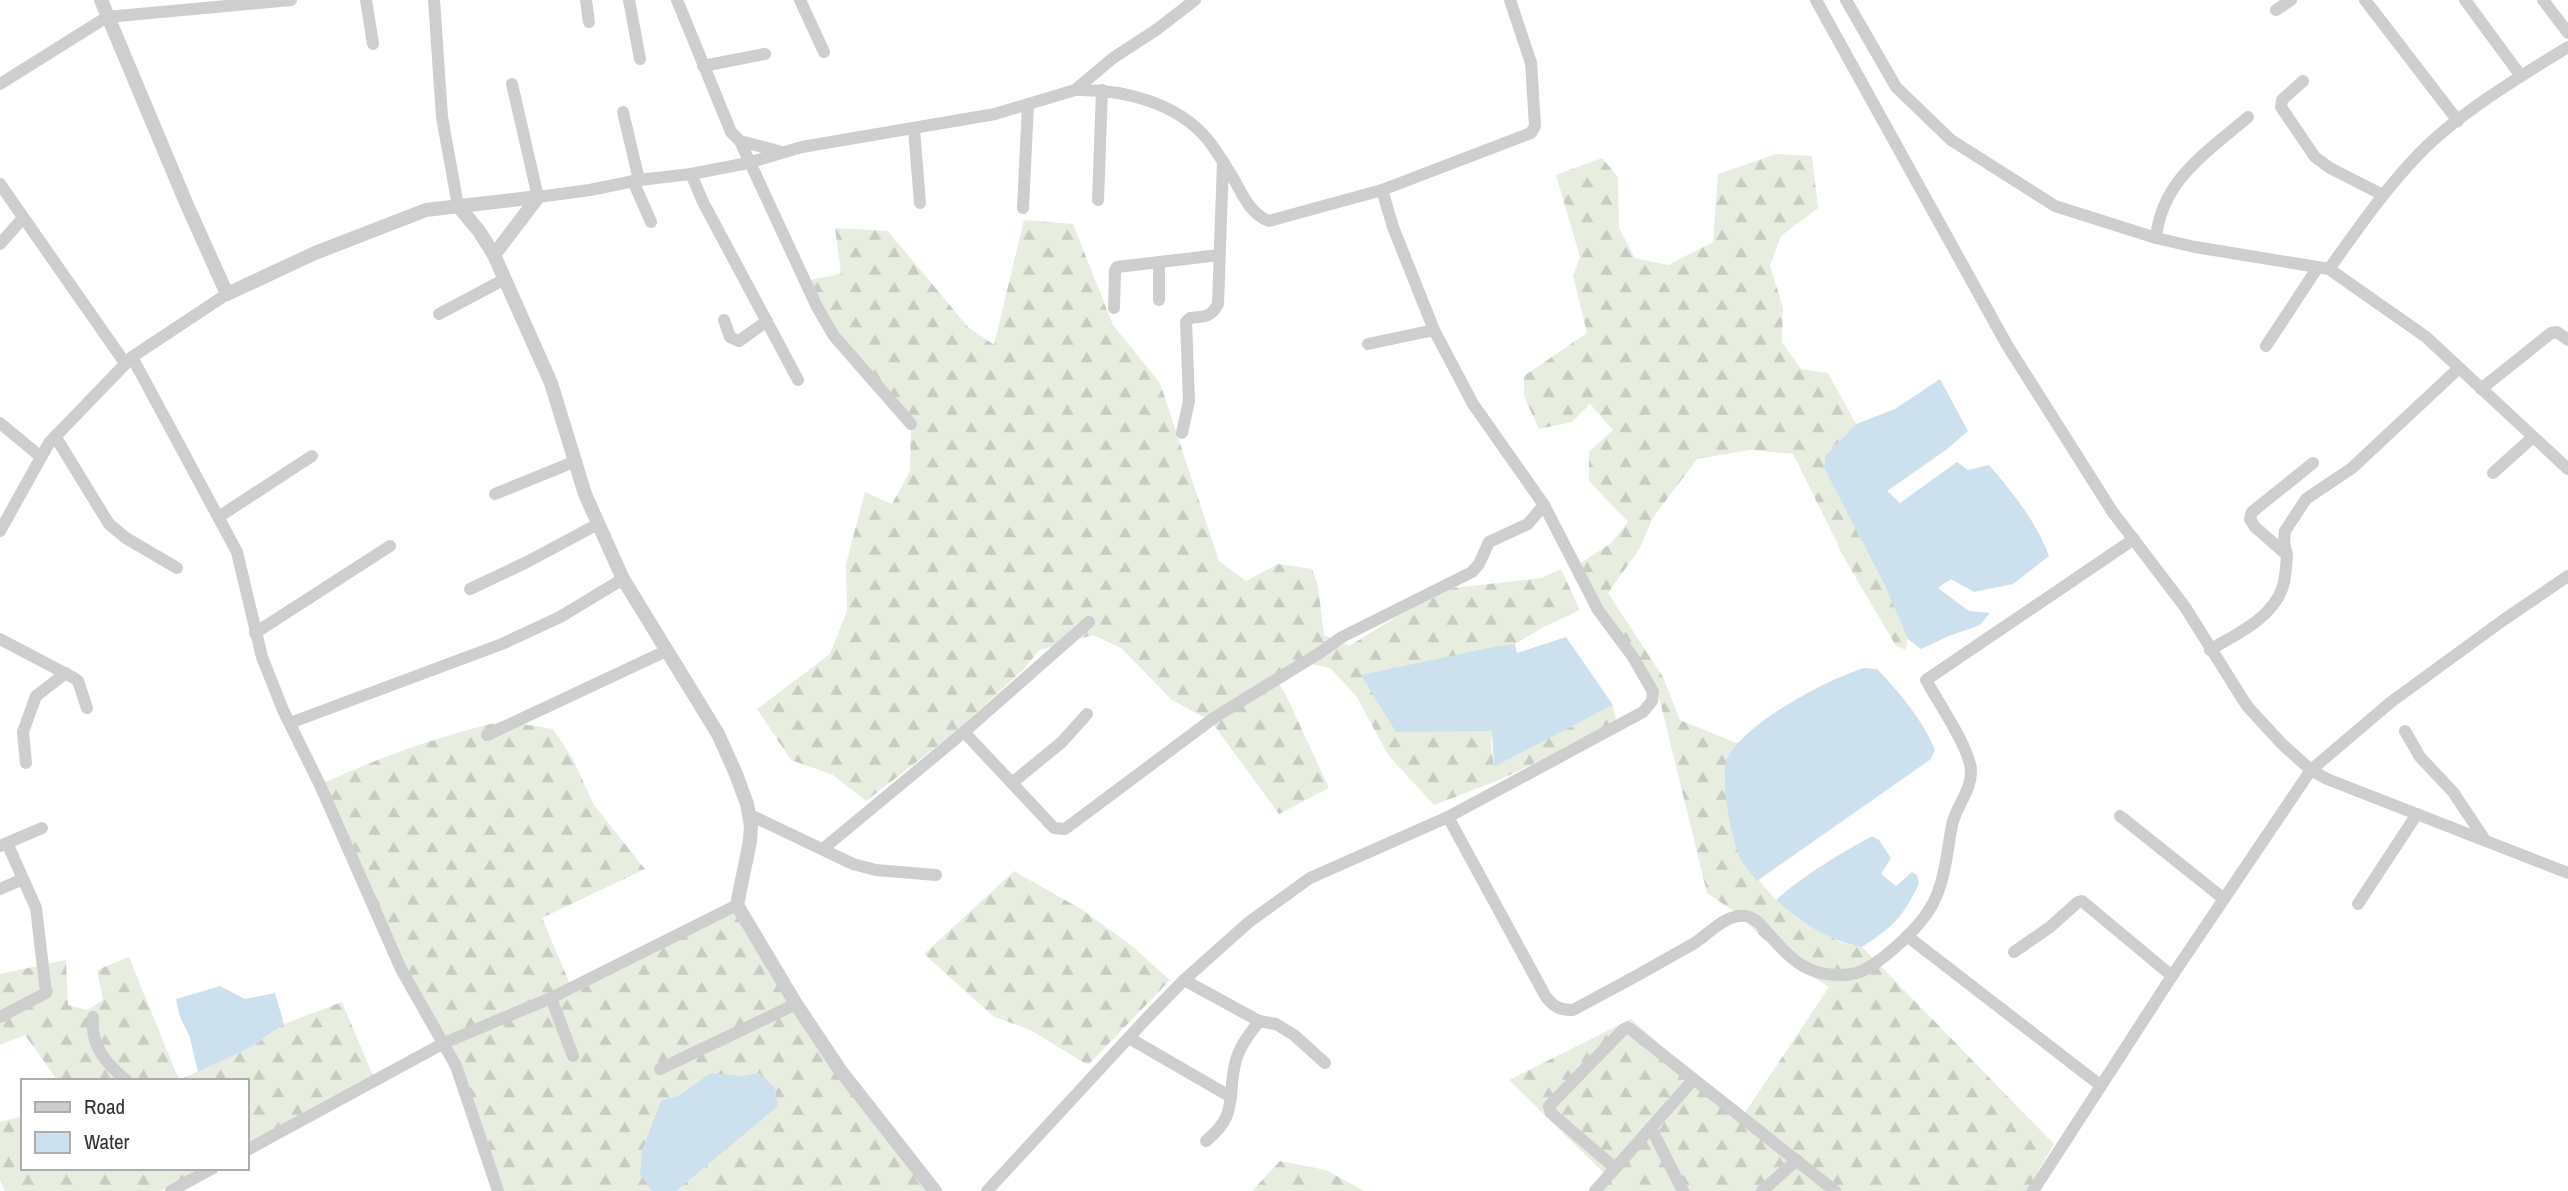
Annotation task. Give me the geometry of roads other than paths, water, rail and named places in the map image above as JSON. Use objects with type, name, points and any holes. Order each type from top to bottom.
[{"type":"street","points":[[101,0],[227,294]]},
{"type":"street","points":[[0,84],[107,17],[291,0]]},
{"type":"street","points":[[366,0],[373,44]]},
{"type":"street","points":[[434,0],[442,117],[458,206],[479,231],[505,279],[551,383],[586,494],[623,579],[666,651],[685,677],[718,734],[736,774],[750,815],[750,841],[737,905],[796,1004],[841,1070],[936,1191]]},
{"type":"street","points":[[586,0],[589,22]]},
{"type":"street","points":[[629,0],[640,59]]},
{"type":"street","points":[[677,0],[731,132],[740,141],[817,307],[834,336],[911,424]]},
{"type":"street","points":[[800,0],[824,52]]},
{"type":"street","points":[[1075,90],[1113,58],[1195,0]]},
{"type":"street","points":[[0,531],[55,436],[128,360],[227,294],[315,253],[426,210],[590,190],[636,180],[691,174],[748,163],[782,152],[995,114],[1075,90],[1102,90],[1124,93],[1162,106],[1184,119],[1207,139],[1252,211],[1269,220],[1382,190],[1534,131],[1531,63],[1510,0]]},
{"type":"street","points":[[1816,0],[2007,345],[2112,511],[2185,607],[2247,706],[2311,770],[2327,779],[2568,873]]},
{"type":"street","points":[[1846,0],[1896,87],[1951,140],[2055,206],[2156,238],[2323,268],[2426,337],[2568,469]]},
{"type":"street","points":[[2276,10],[2291,0]]},
{"type":"street","points":[[2365,0],[2458,121]]},
{"type":"street","points":[[2465,0],[2521,76]]},
{"type":"street","points":[[2543,0],[2568,33]]},
{"type":"street","points":[[2266,346],[2323,268],[2420,152],[2521,76],[2568,47]]},
{"type":"street","points":[[703,66],[765,54]]},
{"type":"street","points":[[2303,81],[2282,100],[2281,107],[2315,157],[2330,168],[2383,195]]},
{"type":"street","points":[[494,256],[538,197],[512,84]]},
{"type":"street","points":[[1098,200],[1102,90]]},
{"type":"street","points":[[1023,208],[1028,104]]},
{"type":"street","points":[[623,112],[636,180],[651,222]]},
{"type":"street","points":[[2156,238],[2163,203],[2179,180],[2248,117]]},
{"type":"street","points":[[914,130],[920,203]]},
{"type":"street","points":[[740,141],[782,152]]},
{"type":"street","points":[[1182,433],[1189,401],[1186,323],[1189,318],[1207,316],[1214,312],[1217,304],[1223,162]]},
{"type":"street","points":[[691,174],[703,202],[798,380]]},
{"type":"street","points":[[0,184],[128,360],[220,516],[237,552],[262,657],[401,969],[456,1066],[498,1191]]},
{"type":"street","points":[[987,1191],[1184,980],[1250,922],[1310,878],[1448,817],[1643,712],[1652,701],[1653,692],[1633,657],[1598,610],[1544,505],[1473,404],[1434,330],[1393,227],[1382,190]]},
{"type":"street","points":[[0,244],[23,218]]},
{"type":"street","points":[[1114,308],[1117,267],[1219,255]]},
{"type":"street","points":[[1159,262],[1159,300]]},
{"type":"street","points":[[439,314],[505,279]]},
{"type":"street","points":[[724,320],[730,337],[739,341],[767,321]]},
{"type":"street","points":[[1368,344],[1434,330]]},
{"type":"street","points":[[2481,389],[2551,333],[2557,332],[2568,340]]},
{"type":"street","points":[[2210,650],[2274,606],[2283,587],[2287,555],[2285,531],[2306,499],[2352,468],[2459,368]]},
{"type":"street","points":[[0,423],[41,457]]},
{"type":"street","points":[[55,436],[109,524],[126,538],[177,568]]},
{"type":"street","points":[[2493,473],[2533,437]]},
{"type":"street","points":[[220,516],[312,456]]},
{"type":"street","points":[[495,494],[576,461]]},
{"type":"street","points":[[2287,555],[2255,527],[2250,519],[2252,512],[2313,463]]},
{"type":"street","points":[[964,732],[1054,828],[1065,829],[1215,717],[1342,637],[1472,572],[1479,564],[1489,542],[1528,524],[1544,505]]},
{"type":"street","points":[[470,589],[598,524]]},
{"type":"street","points":[[1448,817],[1546,998],[1562,1010],[1573,1010],[1637,976],[1731,917],[1742,915],[1751,917],[1799,964],[1808,969],[1832,975],[1865,971],[1907,936],[1931,907],[1941,880],[1953,820],[1965,796],[1971,769],[1967,754],[1926,680],[2134,539]]},
{"type":"street","points":[[255,633],[390,546]]},
{"type":"street","points":[[2033,1191],[2172,975],[2311,770],[2391,702],[2568,576]]},
{"type":"street","points":[[290,723],[502,644],[560,617],[623,579]]},
{"type":"street","points":[[824,848],[964,732],[1089,622]]},
{"type":"street","points":[[0,639],[78,681],[88,708]]},
{"type":"street","points":[[487,734],[666,651]]},
{"type":"street","points":[[26,763],[23,732],[36,696],[66,673]]},
{"type":"street","points":[[1013,782],[1062,741],[1087,714]]},
{"type":"street","points":[[2406,731],[2420,757],[2454,792],[2485,840]]},
{"type":"street","points":[[2358,904],[2417,814]]},
{"type":"street","points":[[750,815],[853,864],[876,870],[936,875]]},
{"type":"street","points":[[2120,816],[2224,898]]},
{"type":"street","points":[[0,1017],[47,993],[36,908],[4,845],[42,828]]},
{"type":"street","points":[[0,889],[23,879]]},
{"type":"street","points":[[2014,952],[2082,901],[2172,975]]},
{"type":"street","points":[[248,1149],[444,1043],[551,998],[737,905]]},
{"type":"street","points":[[1907,936],[2100,1085]]},
{"type":"street","points":[[1184,980],[1259,1021],[1276,1024],[1294,1035],[1325,1063]]},
{"type":"street","points":[[551,998],[573,1056]]},
{"type":"street","points":[[660,1069],[796,1004]]},
{"type":"street","points":[[93,1017],[92,1039],[101,1054],[125,1079]]},
{"type":"street","points":[[1206,1141],[1221,1129],[1228,1117],[1239,1049],[1259,1021]]},
{"type":"street","points":[[1615,1168],[1551,1113],[1549,1106],[1623,1030],[1629,1028],[1835,1191]]},
{"type":"street","points":[[1129,1038],[1231,1097]]},
{"type":"street","points":[[1595,1191],[1693,1080]]},
{"type":"street","points":[[1651,1128],[1682,1191]]},
{"type":"street","points":[[1762,1191],[1797,1160]]},
{"type":"street","points":[[171,1191],[197,1172]]},
{"type":"water","points":[[1940,379],[1968,431],[1946,450],[1887,491],[1900,503],[1957,462],[1968,470],[1989,465],[2031,519],[2049,556],[2013,584],[1974,592],[1951,579],[1938,588],[1969,611],[1990,613],[1980,625],[1921,649],[1908,639],[1884,584],[1824,468],[1825,456],[1856,424],[1895,409]]},
{"type":"water","points":[[1566,637],[1613,705],[1494,767],[1492,731],[1396,732],[1361,675],[1498,646],[1515,644],[1517,653]]},
{"type":"water","points":[[1864,668],[1877,669],[1910,707],[1935,750],[1931,759],[1757,881],[1741,860],[1734,839],[1726,794],[1727,759],[1750,731],[1768,718],[1829,682]]},
{"type":"water","points":[[1872,836],[1879,840],[1891,858],[1881,874],[1896,886],[1912,872],[1917,875],[1919,884],[1896,920],[1862,947],[1816,930],[1776,900],[1810,873]]},
{"type":"water","points":[[220,986],[245,999],[275,993],[284,1024],[251,1047],[198,1072],[190,1038],[179,1014],[176,999]]},
{"type":"water","points":[[711,1073],[743,1076],[759,1073],[775,1088],[778,1106],[676,1191],[652,1191],[640,1174],[642,1150],[661,1101],[678,1096]]}]
